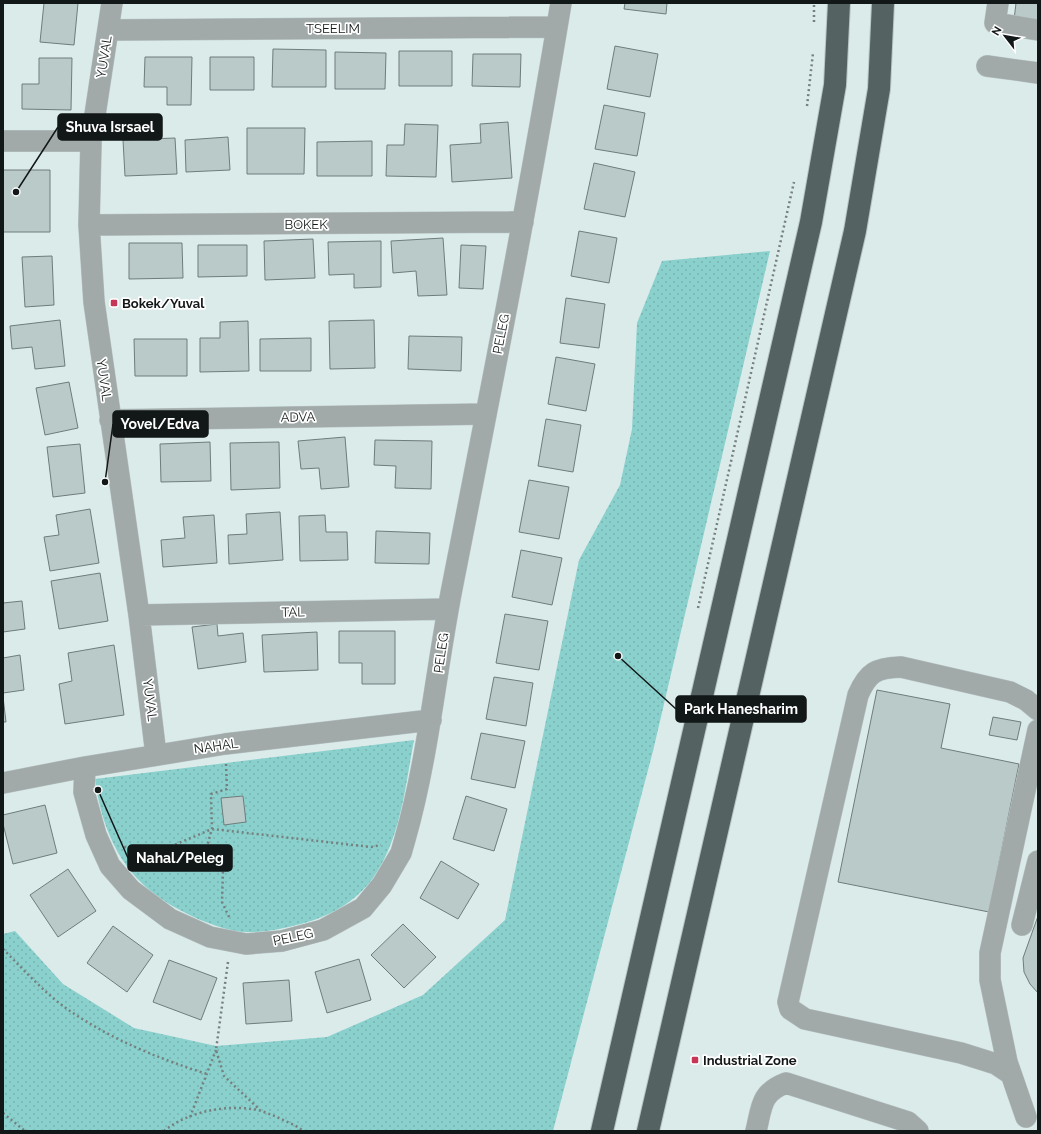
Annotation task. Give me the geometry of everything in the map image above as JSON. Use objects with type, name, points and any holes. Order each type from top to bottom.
[{"type":"highway","points":[[602,1131],[811,222],[835,85],[839,3]]},
{"type":"highway","points":[[648,1131],[855,231],[879,89],[883,3]]},
{"type":"street","name":"YUVAL","points":[[112,3],[91,141],[89,225],[94,302],[139,615],[156,755]]},
{"type":"street","name":"PELEG","points":[[85,767],[84,792],[96,835],[110,866],[131,890],[170,919],[210,937],[246,944],[282,941],[323,930],[363,908],[382,885],[401,853],[431,720],[448,609],[523,222],[561,3]]},
{"type":"street","points":[[998,3],[995,23],[1038,30]]},
{"type":"street","name":"TSEELIM","points":[[108,30],[557,27]]},
{"type":"street","points":[[987,66],[1038,73]]},
{"type":"street","points":[[3,141],[91,141]]},
{"type":"street","name":"BOKEK","points":[[89,225],[523,222]]},
{"type":"street","name":"ADVA","points":[[110,420],[486,414]]},
{"type":"street","name":"TAL","points":[[139,615],[448,609]]},
{"type":"street","points":[[1013,1080],[996,1064],[975,1057],[804,1019],[790,1009],[788,1002],[858,695],[863,683],[873,672],[883,668],[901,667],[1010,692],[1026,700],[1038,710]]},
{"type":"street","name":"NAHAL","points":[[3,783],[85,767],[225,744],[431,720]]},
{"type":"street","points":[[1030,1115],[1013,1080],[1007,1062],[990,980],[990,953],[1038,730]]},
{"type":"street","points":[[1022,926],[1038,861]]},
{"type":"street","points":[[756,1131],[765,1097],[773,1088],[786,1083],[908,1122],[918,1131]]},
{"type":"path","points":[[814,3],[814,24]]},
{"type":"path","points":[[806,113],[811,82],[813,46]]},
{"type":"path","points":[[697,612],[786,225],[794,180]]},
{"type":"path","points":[[96,835],[148,856],[212,829],[371,847],[405,839]]},
{"type":"path","points":[[3,949],[33,980],[73,1013],[129,1045],[164,1060],[207,1074]]},
{"type":"path","points":[[190,1117],[216,1050]]},
{"type":"path","points":[[164,1131],[174,1123],[190,1117],[211,1110],[236,1107],[260,1110],[298,1126],[303,1131]]},
{"type":"path","points":[[3,1113],[25,1131]]},
{"type":"shaded area","points":[[770,251],[653,751],[553,1131],[3,1131],[3,934],[15,931],[63,984],[134,1028],[216,1046],[327,1037],[423,995],[505,920],[579,560],[620,485],[632,429],[637,323],[662,261]]},
{"type":"shaded area","points":[[414,740],[401,812],[396,829],[390,846],[373,878],[366,887],[350,901],[331,913],[301,924],[268,931],[241,932],[216,926],[180,910],[149,890],[126,865],[117,850],[102,814],[96,788],[95,779]]},
{"type":"building","points":[[44,3],[78,3],[74,45],[40,42]]},
{"type":"building","points":[[625,3],[667,3],[666,14],[624,9]]},
{"type":"building","points":[[1016,3],[1038,3],[1038,23],[1014,20]]},
{"type":"building","points":[[615,46],[658,54],[650,97],[607,89]]},
{"type":"building","points":[[273,49],[326,50],[326,87],[272,87]]},
{"type":"building","points":[[399,51],[452,51],[452,86],[399,86]]},
{"type":"building","points":[[335,52],[386,53],[385,89],[335,89]]},
{"type":"building","points":[[473,54],[521,54],[520,87],[472,86]]},
{"type":"building","points":[[145,57],[192,57],[191,105],[167,105],[167,87],[144,87]]},
{"type":"building","points":[[210,57],[254,57],[254,90],[210,90]]},
{"type":"building","points":[[39,58],[72,58],[71,110],[22,109],[22,84],[39,84]]},
{"type":"building","points":[[604,105],[645,113],[637,156],[595,149]]},
{"type":"building","points":[[508,122],[512,178],[452,182],[450,145],[481,143],[480,124]]},
{"type":"building","points":[[405,124],[438,125],[436,177],[386,176],[387,145],[404,145]]},
{"type":"building","points":[[247,128],[305,128],[304,174],[247,174]]},
{"type":"building","points":[[228,137],[230,170],[186,172],[185,140]]},
{"type":"building","points":[[175,138],[177,174],[125,176],[123,140]]},
{"type":"building","points":[[372,141],[372,176],[317,176],[317,142]]},
{"type":"building","points":[[594,163],[635,172],[625,217],[584,209]]},
{"type":"building","points":[[3,170],[50,170],[50,232],[3,232]]},
{"type":"building","points":[[579,231],[617,238],[609,283],[571,276]]},
{"type":"building","points":[[443,238],[447,295],[418,296],[416,271],[393,273],[391,241]]},
{"type":"building","points":[[313,239],[315,278],[265,280],[264,241]]},
{"type":"building","points":[[381,241],[381,287],[354,288],[354,274],[329,275],[328,242]]},
{"type":"building","points":[[129,243],[182,243],[183,278],[129,279]]},
{"type":"building","points":[[198,245],[247,245],[247,276],[198,277]]},
{"type":"building","points":[[461,245],[486,246],[483,289],[459,288]]},
{"type":"building","points":[[52,256],[54,305],[25,307],[22,257]]},
{"type":"building","points":[[566,298],[605,304],[599,348],[560,343]]},
{"type":"building","points":[[60,320],[65,366],[35,369],[32,347],[12,349],[10,326]]},
{"type":"building","points":[[374,320],[375,368],[330,369],[329,321]]},
{"type":"building","points":[[248,321],[249,371],[200,372],[200,338],[220,338],[220,322]]},
{"type":"building","points":[[409,336],[462,337],[461,371],[408,369]]},
{"type":"building","points":[[311,338],[311,371],[260,371],[260,339]]},
{"type":"building","points":[[134,339],[187,339],[187,376],[135,376]]},
{"type":"building","points":[[556,357],[595,364],[586,411],[548,404]]},
{"type":"building","points":[[69,382],[78,428],[45,435],[36,388]]},
{"type":"building","points":[[546,419],[581,425],[573,472],[538,466]]},
{"type":"building","points":[[345,437],[349,487],[321,489],[319,468],[301,469],[298,441]]},
{"type":"building","points":[[375,440],[432,441],[431,489],[395,488],[396,466],[374,465]]},
{"type":"building","points":[[210,442],[211,481],[161,482],[160,444]]},
{"type":"building","points":[[279,442],[280,488],[231,490],[230,443]]},
{"type":"building","points":[[80,444],[85,493],[53,497],[47,447]]},
{"type":"building","points":[[529,480],[569,487],[559,539],[519,532]]},
{"type":"building","points":[[90,509],[99,563],[50,571],[44,537],[59,535],[56,515]]},
{"type":"building","points":[[280,512],[283,560],[229,564],[228,535],[247,534],[246,514]]},
{"type":"building","points":[[214,515],[217,563],[163,567],[161,540],[185,538],[183,517]]},
{"type":"building","points":[[325,515],[326,532],[347,532],[348,560],[300,561],[299,516]]},
{"type":"building","points":[[376,531],[430,533],[429,564],[375,563]]},
{"type":"building","points":[[521,550],[562,558],[552,605],[512,597]]},
{"type":"building","points":[[100,573],[108,621],[59,629],[51,581]]},
{"type":"building","points":[[22,601],[25,629],[3,632],[3,603]]},
{"type":"building","points":[[505,614],[548,621],[539,670],[496,663]]},
{"type":"building","points":[[217,624],[218,636],[243,633],[246,662],[198,669],[192,627]]},
{"type":"building","points":[[339,631],[395,631],[395,684],[362,684],[362,663],[339,663]]},
{"type":"building","points":[[317,632],[318,670],[264,672],[262,635]]},
{"type":"building","points":[[114,645],[124,715],[65,724],[59,684],[72,681],[68,653]]},
{"type":"building","points":[[20,655],[24,690],[3,693],[3,658]]},
{"type":"building","points":[[494,677],[533,683],[526,726],[486,719]]},
{"type":"building","points":[[877,690],[950,704],[941,748],[1019,764],[989,912],[838,882]]},
{"type":"building","points":[[3,697],[6,722],[3,722]]},
{"type":"building","points":[[993,717],[1021,722],[1017,740],[989,735]]},
{"type":"building","points":[[481,733],[525,741],[515,788],[471,779]]},
{"type":"building","points":[[243,796],[246,822],[224,825],[221,798]]},
{"type":"building","points":[[466,796],[507,809],[494,851],[453,839]]},
{"type":"building","points":[[45,805],[57,853],[13,864],[3,824],[3,815]]},
{"type":"building","points":[[441,861],[479,884],[458,919],[420,898]]},
{"type":"building","points":[[68,869],[96,911],[58,937],[30,895]]},
{"type":"building","points":[[1038,916],[1038,993],[1030,984],[1024,972],[1023,958]]},
{"type":"building","points":[[403,924],[436,957],[404,988],[371,955]]},
{"type":"building","points":[[113,926],[153,955],[127,992],[87,963]]},
{"type":"building","points":[[359,959],[371,1000],[327,1013],[315,972]]},
{"type":"building","points":[[169,960],[217,978],[201,1020],[153,1002]]},
{"type":"building","points":[[289,980],[292,1021],[246,1024],[243,983]]},
{"type":"place","name":"Shuva Isrsael","points":[[16,192]]},
{"type":"place","name":"Bokek/Yuval","points":[[114,303]]},
{"type":"place","name":"Yovel/Edva","points":[[105,482]]},
{"type":"place","name":"Park Hanesharim","points":[[618,656]]},
{"type":"place","name":"Nahal/Peleg","points":[[98,790]]},
{"type":"place","name":"Industrial Zone","points":[[695,1060]]}]
